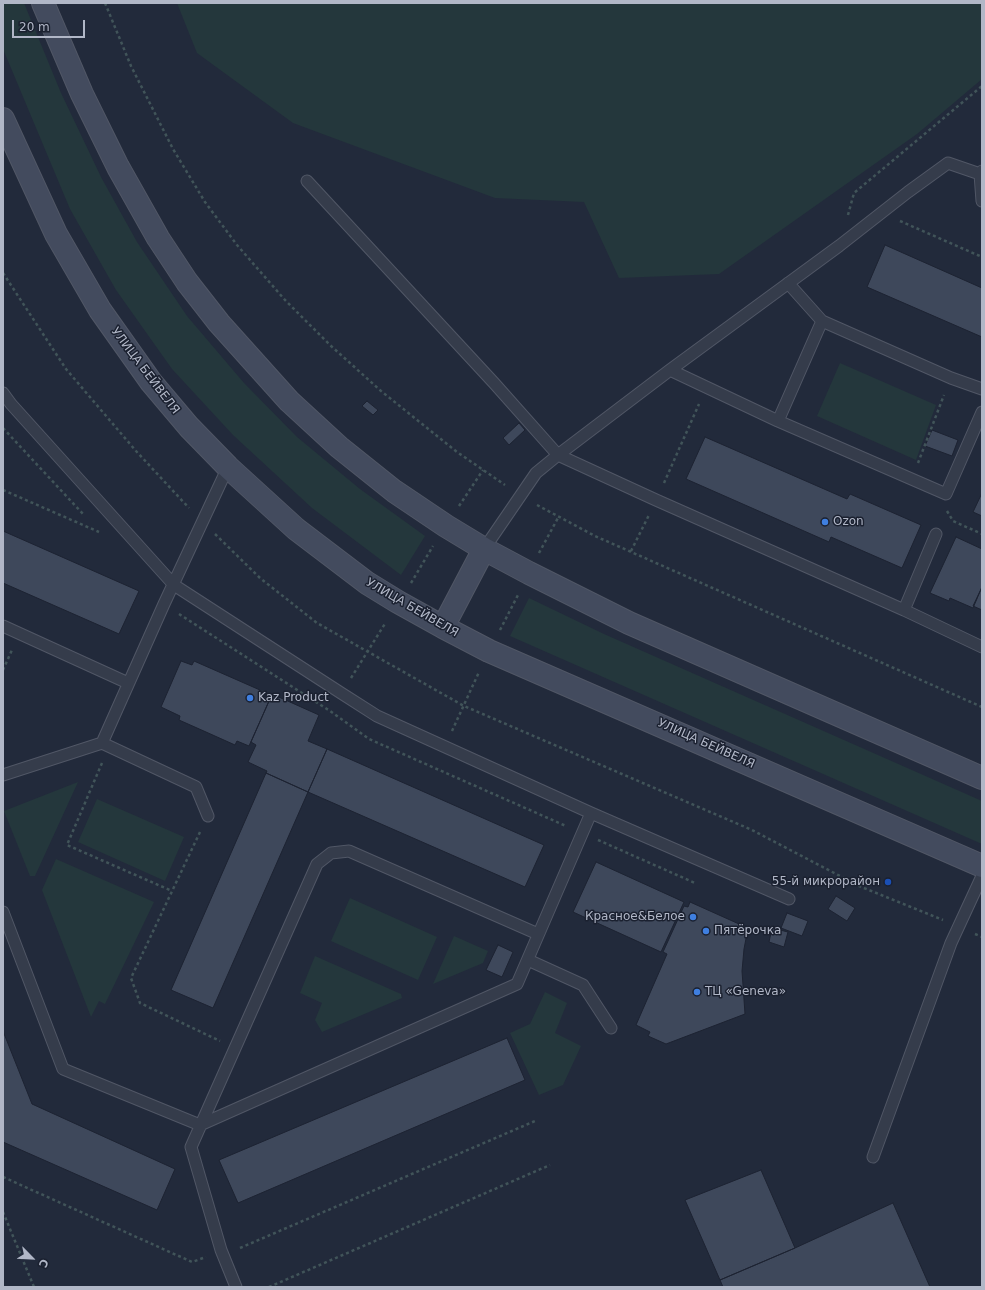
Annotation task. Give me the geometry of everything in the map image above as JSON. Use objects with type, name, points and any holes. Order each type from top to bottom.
[{"type":"main road","points":[[43,3],[82,94],[118,167],[158,238],[187,282],[219,323],[289,401],[339,448],[394,491],[446,526],[484,549],[586,602],[629,623],[982,778]]},
{"type":"main road","name":"УЛИЦА БЕЙВЕЛЯ","points":[[3,119],[56,234],[100,310],[151,382],[189,428],[228,467],[296,529],[367,583],[443,627],[489,650],[982,866]]},
{"type":"main road","points":[[443,627],[484,549]]},
{"type":"lane","points":[[484,549],[536,473],[670,370],[839,246],[908,192],[948,164],[981,173],[982,201]]},
{"type":"lane","points":[[307,181],[494,383],[558,455],[904,610],[982,647]]},
{"type":"lane","points":[[788,283],[822,321],[951,378],[982,389]]},
{"type":"lane","points":[[778,420],[822,321]]},
{"type":"lane","points":[[670,370],[911,480],[946,494],[982,412]]},
{"type":"lane","points":[[3,393],[11,404],[174,585],[377,716],[591,813],[789,899]]},
{"type":"lane","points":[[106,744],[128,683],[228,467]]},
{"type":"lane","points":[[904,610],[936,534]]},
{"type":"lane","points":[[3,626],[128,683]]},
{"type":"lane","points":[[3,775],[106,744],[196,787],[208,816]]},
{"type":"lane","points":[[3,912],[63,1069],[200,1125],[517,984],[591,813]]},
{"type":"lane","points":[[236,1287],[222,1253],[191,1147],[317,864],[331,853],[349,851],[538,934]]},
{"type":"lane","points":[[872,1157],[951,943],[982,876]]},
{"type":"lane","points":[[528,960],[583,985],[610,1028]]},
{"type":"path","points":[[105,3],[131,66],[173,149],[205,202],[237,245],[285,300],[330,345],[381,390],[457,452],[520,496],[595,536],[982,707]]},
{"type":"path","points":[[839,246],[854,193],[982,86]]},
{"type":"path","points":[[881,213],[982,257]]},
{"type":"path","points":[[911,480],[951,378]]},
{"type":"path","points":[[631,552],[656,500],[706,387]]},
{"type":"path","points":[[3,490],[99,532]]},
{"type":"path","points":[[106,744],[67,845],[172,891]]},
{"type":"path","points":[[208,816],[131,978],[140,1003],[234,1048]]},
{"type":"path","points":[[3,1177],[192,1262],[222,1253],[535,1121]]},
{"type":"path","points":[[269,1287],[550,1165]]},
{"type":"path","points":[[3,1212],[34,1287]]},
{"type":"green space","points":[[3,3],[24,3],[61,93],[101,177],[137,242],[187,316],[244,383],[297,437],[360,489],[425,536],[401,575],[312,508],[233,435],[172,369],[116,290],[70,209],[3,49]]},
{"type":"green space","points":[[177,3],[982,3],[982,79],[917,134],[719,274],[619,278],[584,202],[495,198],[293,123],[197,53]]},
{"type":"green space","points":[[840,363],[936,405],[916,460],[817,416]]},
{"type":"green space","points":[[529,598],[604,634],[982,801],[982,844],[510,636]]},
{"type":"green space","points":[[78,782],[35,876],[30,876],[4,811]]},
{"type":"green space","points":[[97,799],[184,837],[165,881],[78,842]]},
{"type":"green space","points":[[56,859],[154,902],[105,1004],[99,1001],[91,1017],[42,890]]},
{"type":"green space","points":[[350,898],[437,937],[418,980],[331,941]]},
{"type":"green space","points":[[454,936],[488,951],[483,963],[433,984]]},
{"type":"green space","points":[[315,956],[401,994],[402,998],[322,1032],[315,1020],[322,1003],[300,993]]},
{"type":"green space","points":[[545,992],[567,1003],[555,1033],[581,1046],[563,1085],[539,1095],[510,1033],[530,1024]]},
{"type":"building","points":[[885,245],[982,288],[982,337],[867,287]]},
{"type":"building","points":[[367,401],[378,410],[373,415],[362,406]]},
{"type":"building","points":[[519,423],[525,430],[509,445],[503,438]]},
{"type":"building","points":[[932,430],[958,440],[952,456],[925,446]]},
{"type":"building","points":[[705,437],[847,499],[850,494],[921,525],[902,568],[831,537],[829,542],[686,479]]},
{"type":"building","points":[[982,493],[982,516],[973,512]]},
{"type":"building","points":[[3,531],[139,591],[119,634],[3,583]]},
{"type":"building","points":[[956,537],[982,549],[982,587],[973,608],[950,598],[949,601],[930,593]]},
{"type":"building","points":[[982,587],[982,610],[973,606]]},
{"type":"building","points":[[181,661],[192,665],[194,661],[260,690],[259,694],[270,699],[249,746],[237,741],[235,745],[179,720],[180,716],[161,707]]},
{"type":"building","points":[[272,694],[319,715],[308,741],[327,749],[308,792],[266,773],[267,771],[248,762],[256,745],[251,742]]},
{"type":"building","points":[[327,749],[544,845],[525,887],[308,792]]},
{"type":"building","points":[[266,773],[308,792],[213,1008],[171,990]]},
{"type":"building","points":[[596,862],[684,902],[661,952],[573,912]]},
{"type":"building","points":[[836,896],[855,908],[847,921],[828,909]]},
{"type":"building","name":"ТЦ «Geneva»","points":[[690,902],[748,928],[742,971],[745,1014],[666,1044],[648,1036],[650,1032],[636,1025],[667,954],[663,952],[684,906],[688,907]]},
{"type":"building","points":[[787,913],[808,921],[802,936],[781,928]]},
{"type":"building","points":[[772,928],[788,932],[784,947],[769,942]]},
{"type":"building","points":[[498,945],[513,952],[502,977],[486,970]]},
{"type":"building","points":[[3,1031],[32,1104],[175,1169],[157,1210],[3,1142]]},
{"type":"building","points":[[507,1038],[525,1080],[238,1203],[219,1160]]},
{"type":"building","points":[[761,1170],[795,1248],[720,1280],[685,1200]]},
{"type":"building","points":[[893,1203],[930,1287],[723,1287],[720,1280],[795,1248]]},
{"type":"place","name":"Ozon","points":[[825,522]]},
{"type":"place","name":"Kaz Product","points":[[250,698]]},
{"type":"place","name":"55-й микрорайон","points":[[888,882]]},
{"type":"place","name":"Красное&Белое","points":[[693,917]]},
{"type":"place","name":"Пятёрочка","points":[[706,931]]},
{"type":"place","name":"ТЦ «Geneva»","points":[[697,992]]}]
